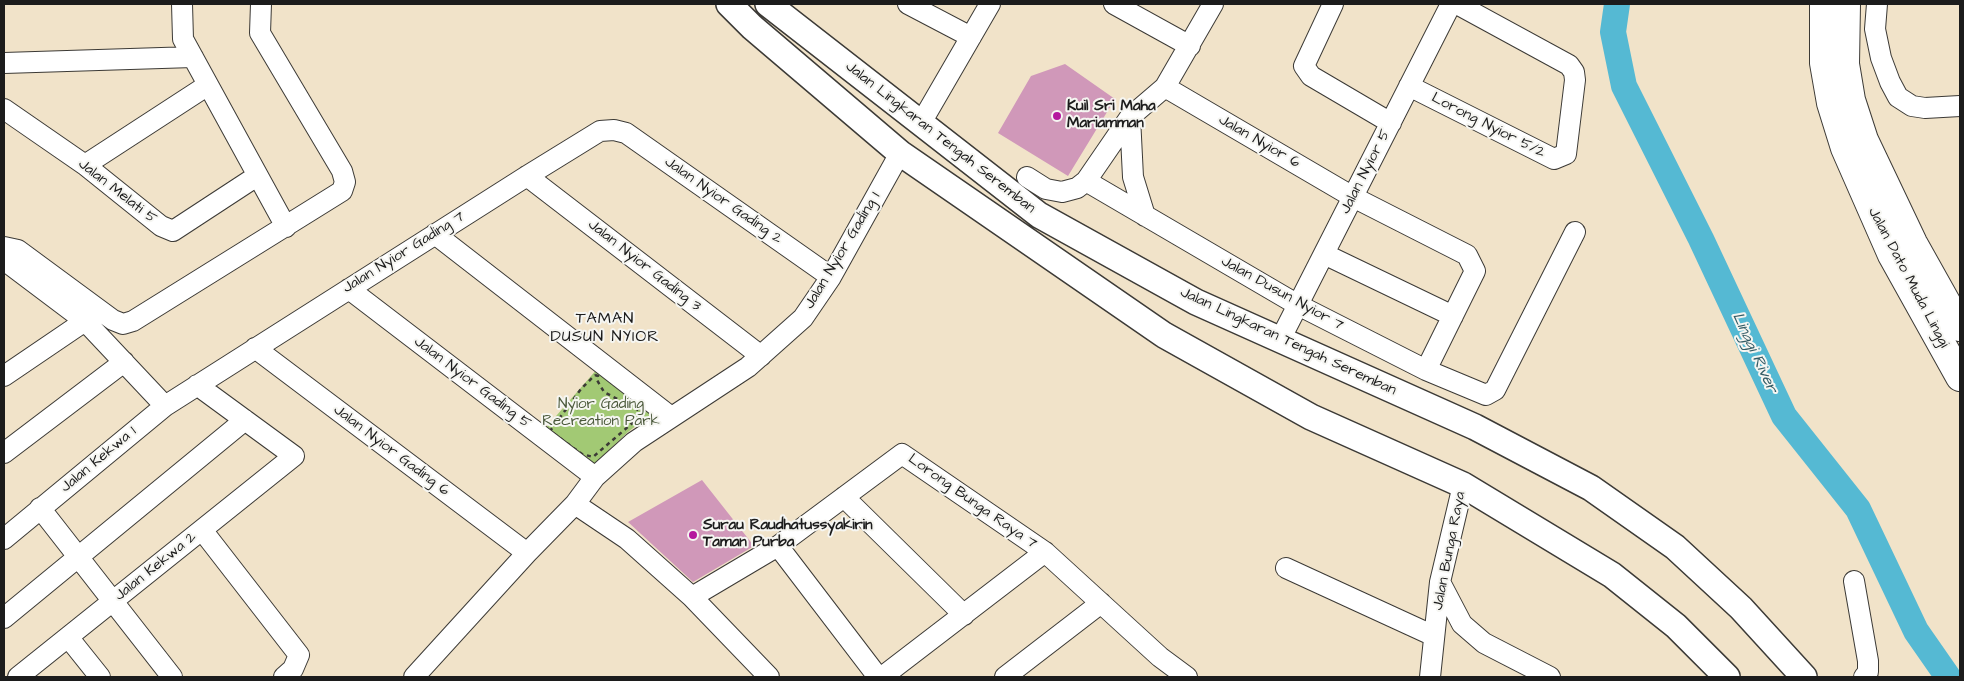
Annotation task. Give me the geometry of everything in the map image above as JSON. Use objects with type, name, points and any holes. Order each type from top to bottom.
[{"type":"highway","name":"Jalan Dato Muda Linggi","points":[[1824,4],[1824,63],[1831,103],[1845,148],[1892,255],[1960,377]]},
{"type":"highway","name":"Jalan Dato Muda Linggi","points":[[1846,4],[1845,64],[1851,100],[1864,140],[1909,235],[1960,327]]},
{"type":"main road","name":"Jalan Lingkaran Tengah Seremban","points":[[729,4],[752,27],[900,153],[1164,336],[1311,417],[1463,485],[1612,575],[1676,626],[1727,677]]},
{"type":"main road","name":"Jalan Lingkaran Tengah Seremban","points":[[768,4],[1039,215],[1196,302],[1475,427],[1591,488],[1675,547],[1741,608],[1804,677]]},
{"type":"street","points":[[182,4],[183,39],[286,226]]},
{"type":"street","points":[[4,247],[18,250],[113,320],[123,324],[133,321],[342,191],[345,182],[342,171],[260,33],[261,4]]},
{"type":"street","points":[[908,4],[971,37]]},
{"type":"street","points":[[921,123],[990,4]]},
{"type":"street","points":[[1114,4],[1190,46]]},
{"type":"street","points":[[1027,177],[1046,189],[1062,192],[1077,188],[1086,181],[1130,117],[1165,87],[1213,4]]},
{"type":"street","points":[[1333,4],[1304,66],[1311,76],[1390,123]]},
{"type":"street","name":"Jalan Nyior 5","points":[[1280,340],[1451,4]]},
{"type":"street","name":"Lorong Nyior 5/2","points":[[1409,86],[1554,159],[1561,158],[1568,149],[1575,80],[1574,72],[1569,65],[1457,4]]},
{"type":"street","points":[[1877,4],[1875,29],[1881,58],[1898,97],[1912,106],[1926,108],[1960,106]]},
{"type":"street","points":[[4,63],[192,57]]},
{"type":"street","points":[[85,165],[208,85]]},
{"type":"street","name":"Jalan Nyior 6","points":[[1165,87],[1353,197],[1467,255],[1476,271],[1453,316]]},
{"type":"street","name":"Jalan Melati 5","points":[[4,109],[85,165],[161,226],[172,231],[257,176]]},
{"type":"street","points":[[1130,117],[1133,177],[1145,216]]},
{"type":"street","name":"Jalan Nyior Gading 7","points":[[197,385],[527,176],[600,132],[614,130]]},
{"type":"street","name":"Jalan Nyior Gading 2","points":[[614,130],[626,133],[831,277]]},
{"type":"street","name":"Jalan Nyior Gading 1","points":[[414,677],[527,553],[575,504],[596,477],[634,442],[748,367],[803,318],[831,277],[900,153]]},
{"type":"street","name":"Jalan Nyior Gading 3","points":[[527,176],[761,356]]},
{"type":"street","name":"Jalan Dusun Nyior 7","points":[[1086,181],[1298,306],[1426,370],[1486,395],[1496,390],[1575,232]]},
{"type":"street","points":[[436,234],[671,417]]},
{"type":"street","points":[[1324,254],[1453,316],[1426,370]]},
{"type":"street","points":[[4,260],[85,321],[165,406]]},
{"type":"street","name":"Jalan Nyior Gading 5","points":[[349,288],[596,477]]},
{"type":"street","points":[[4,376],[85,321]]},
{"type":"street","name":"Jalan Nyior Gading 6","points":[[255,348],[527,553]]},
{"type":"street","points":[[4,453],[124,362]]},
{"type":"street","points":[[4,618],[245,420],[197,385]]},
{"type":"street","name":"Jalan Kekwa 1","points":[[4,539],[165,406],[197,385]]},
{"type":"street","name":"Jalan Kekwa 2","points":[[23,676],[68,637],[294,456],[245,420]]},
{"type":"street","name":"Lorong Bunga Raya 7","points":[[692,597],[778,546],[902,454],[1045,552],[1160,657],[1187,677]]},
{"type":"street","name":"Jalan Bunga Raya","points":[[1430,677],[1440,582],[1463,485]]},
{"type":"street","points":[[844,497],[964,614]]},
{"type":"street","points":[[575,504],[627,539],[692,597],[769,677]]},
{"type":"street","points":[[40,508],[114,600],[172,677]]},
{"type":"street","points":[[202,530],[299,654],[293,669],[284,677]]},
{"type":"street","points":[[778,546],[878,677]]},
{"type":"street","points":[[882,677],[1045,552]]},
{"type":"street","points":[[1286,568],[1434,636]]},
{"type":"street","points":[[1854,581],[1869,676]]},
{"type":"street","points":[[1440,582],[1462,624],[1484,643],[1550,677]]},
{"type":"street","points":[[1005,677],[1101,603]]},
{"type":"street","points":[[68,637],[100,677]]},
{"type":"path","points":[[595,375],[604,392],[644,413],[593,457],[582,454],[550,431],[581,389],[595,375]]},
{"type":"green space","name":"Nyior Gading Recreation Park","points":[[598,368],[654,412],[628,432],[590,468],[543,431]]},
{"type":"building","name":"Kuil Sri Maha Mariamman","points":[[1065,64],[1115,99],[1068,176],[998,133],[1031,76]]},
{"type":"building","name":"Surau Raudhatussyakirin Taman Purba","points":[[702,480],[754,546],[693,582],[628,522]]},
{"type":"waterway","name":"Linggi River","points":[[1617,4],[1613,32],[1624,86],[1701,239],[1784,416],[1858,509],[1916,631],[1948,677]]},
{"type":"place","name":"Kuil Sri Maha Mariamman","points":[[1057,116]]},
{"type":"place","name":"Surau Raudhatussyakirin Taman Purba","points":[[693,535]]},
{"type":"district","name":"TAMAN DUSUN NYIOR","points":[[605,329]]}]
